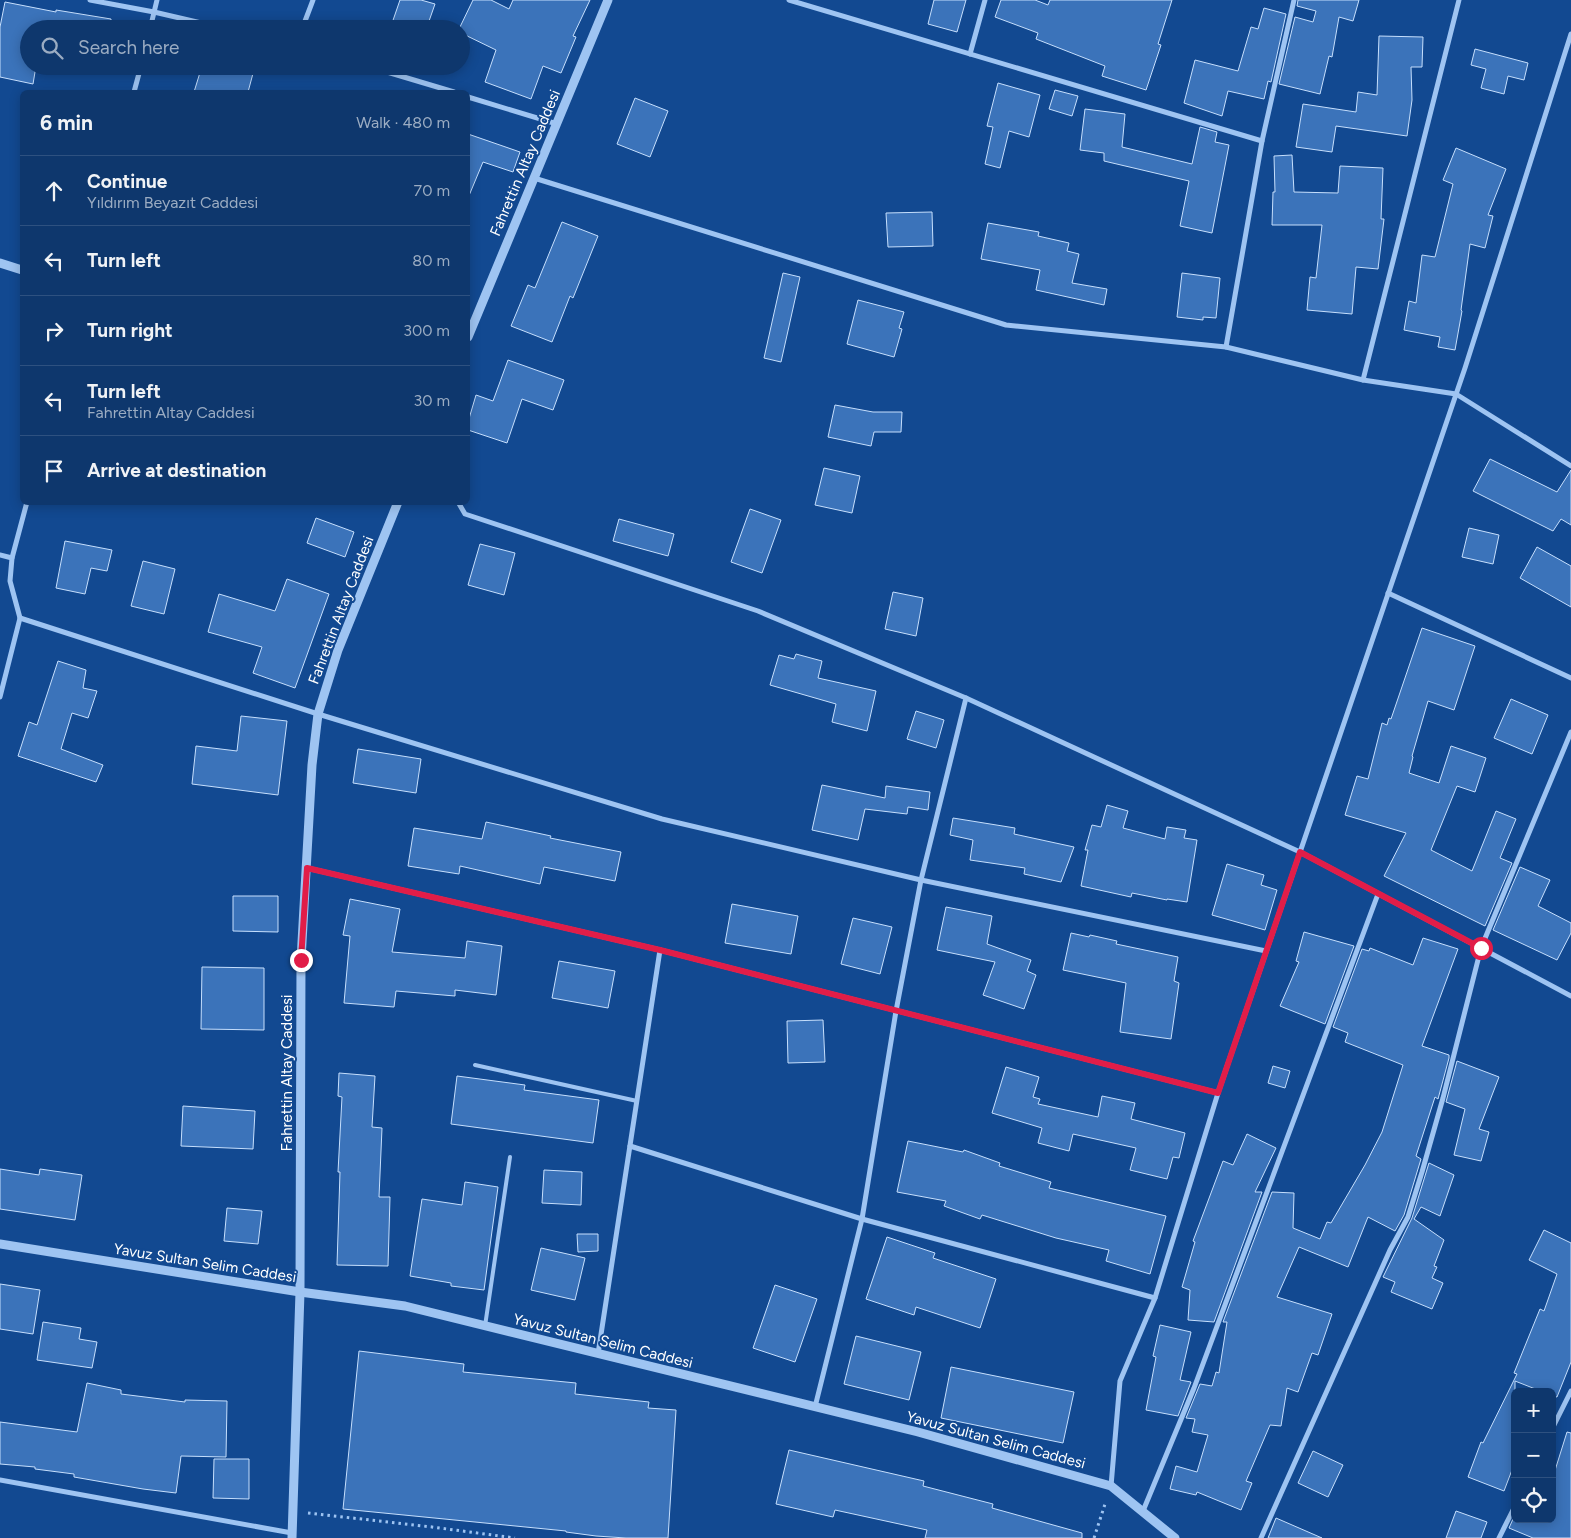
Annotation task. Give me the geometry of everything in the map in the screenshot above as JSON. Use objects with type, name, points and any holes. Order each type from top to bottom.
[{"type":"street","points":[[90,0],[188,20]]},
{"type":"street","points":[[152,20],[157,0]]},
{"type":"street","points":[[305,20],[313,0]]},
{"type":"street","name":"Fahrettin Altay Caddesi","points":[[470,332],[608,0]]},
{"type":"street","points":[[789,0],[1262,141]]},
{"type":"street","points":[[970,54],[985,0]]},
{"type":"street","points":[[1226,346],[1262,141],[1294,0]]},
{"type":"street","points":[[1363,380],[1459,0]]},
{"type":"street","points":[[1111,1486],[1120,1381],[1155,1298],[1218,1093],[1456,394],[1571,34]]},
{"type":"street","points":[[135,90],[139,75]]},
{"type":"street","points":[[398,75],[447,90]]},
{"type":"street","points":[[470,98],[557,124]]},
{"type":"street","points":[[534,178],[1006,325],[1226,346],[1363,380],[1456,394],[1571,466]]},
{"type":"street","points":[[0,263],[20,269]]},
{"type":"street","points":[[0,697],[20,618],[10,581],[12,558],[26,505]]},
{"type":"street","name":"Fahrettin Altay Caddesi","points":[[292,1535],[300,1292],[301,960],[312,765],[318,714],[338,650],[397,505]]},
{"type":"street","points":[[460,505],[465,514],[758,611],[966,698],[1300,852],[1571,996]]},
{"type":"street","points":[[0,555],[12,558]]},
{"type":"street","points":[[1388,594],[1571,678]]},
{"type":"street","points":[[20,618],[318,714],[662,819],[920,880],[1266,951]]},
{"type":"street","points":[[815,1407],[862,1219],[896,1011],[920,880],[966,698]]},
{"type":"street","points":[[1260,1538],[1390,1250],[1408,1217],[1443,1098],[1481,948],[1571,732]]},
{"type":"street","points":[[307,868],[660,950],[1218,1093]]},
{"type":"street","points":[[1142,1511],[1194,1388],[1378,894]]},
{"type":"street","points":[[598,1354],[660,950]]},
{"type":"street","points":[[630,1146],[862,1219],[1155,1298]]},
{"type":"street","name":"Yavuz Sultan Selim Caddesi","points":[[0,1244],[300,1292],[405,1306],[918,1432],[1111,1486],[1176,1538]]},
{"type":"street","points":[[1556,1421],[1571,1391]]},
{"type":"street","points":[[0,1480],[292,1535]]},
{"type":"street","points":[[1499,1538],[1511,1514]]},
{"type":"lane","points":[[475,1065],[637,1100]]},
{"type":"lane","points":[[485,1326],[510,1157]]},
{"type":"path","points":[[1094,1538],[1111,1486]]},
{"type":"path","points":[[292,1511],[515,1538]]},
{"type":"building","points":[[400,0],[421,0],[435,4],[429,20],[393,20]]},
{"type":"building","points":[[473,0],[491,0],[509,9],[513,0],[590,0],[573,36],[576,37],[561,73],[543,66],[531,99],[485,82],[496,50],[470,37],[470,20],[463,20]]},
{"type":"building","points":[[934,0],[966,0],[957,32],[928,24]]},
{"type":"building","points":[[1001,0],[1035,0],[1048,5],[1050,0],[1172,0],[1158,44],[1161,45],[1146,90],[1102,76],[1105,66],[1036,39],[1038,33],[995,17]]},
{"type":"building","points":[[1298,0],[1359,0],[1353,21],[1339,17],[1332,57],[1329,56],[1320,94],[1279,84],[1295,17],[1313,22],[1316,11],[1297,6]]},
{"type":"building","points":[[5,2],[56,12],[56,10],[111,19],[20,20],[20,75],[34,75],[33,84],[0,77],[0,27]]},
{"type":"building","points":[[1264,8],[1286,14],[1271,82],[1268,81],[1264,99],[1228,91],[1222,116],[1184,103],[1195,60],[1238,71],[1251,27],[1258,29]]},
{"type":"building","points":[[1379,36],[1423,37],[1422,67],[1411,67],[1412,100],[1407,136],[1336,126],[1332,152],[1296,147],[1303,104],[1356,112],[1358,92],[1377,95]]},
{"type":"building","points":[[1475,49],[1528,63],[1524,80],[1508,76],[1504,94],[1481,88],[1486,69],[1471,65]]},
{"type":"building","points":[[199,75],[253,75],[249,90],[195,90]]},
{"type":"building","points":[[998,83],[1040,95],[1029,137],[1009,131],[1000,168],[985,164],[993,127],[987,126]]},
{"type":"building","points":[[1055,90],[1078,96],[1072,116],[1049,109]]},
{"type":"building","points":[[635,98],[668,111],[650,157],[617,144]]},
{"type":"building","points":[[1085,109],[1125,114],[1122,147],[1192,164],[1200,127],[1217,132],[1215,142],[1229,145],[1212,233],[1180,226],[1189,181],[1104,161],[1104,153],[1080,150]]},
{"type":"building","points":[[470,135],[520,152],[513,172],[483,162],[470,193]]},
{"type":"building","points":[[1456,148],[1506,169],[1488,215],[1493,216],[1485,248],[1470,244],[1455,350],[1438,347],[1440,337],[1404,330],[1409,301],[1416,303],[1422,255],[1435,257],[1453,184],[1443,180]]},
{"type":"building","points":[[1292,155],[1294,192],[1338,193],[1340,166],[1383,168],[1381,219],[1384,219],[1378,269],[1356,267],[1352,314],[1307,310],[1310,277],[1316,278],[1322,225],[1272,225],[1273,192],[1275,192],[1274,156]]},
{"type":"building","points":[[932,212],[933,246],[888,247],[886,213]]},
{"type":"building","points":[[562,222],[598,236],[573,298],[570,296],[552,342],[511,326],[528,285],[535,288]]},
{"type":"building","points":[[988,223],[1039,232],[1038,236],[1069,243],[1067,251],[1079,254],[1072,283],[1107,289],[1104,305],[1036,290],[1040,270],[981,259]]},
{"type":"building","points":[[783,273],[800,277],[781,362],[764,358]]},
{"type":"building","points":[[1182,273],[1220,278],[1216,318],[1203,317],[1203,320],[1177,317]]},
{"type":"building","points":[[858,300],[904,312],[899,328],[902,329],[894,357],[847,344]]},
{"type":"building","points":[[508,360],[564,380],[553,410],[522,399],[507,443],[470,431],[470,415],[476,395],[493,401]]},
{"type":"building","points":[[835,405],[873,412],[902,412],[901,432],[874,432],[871,446],[828,437]]},
{"type":"building","points":[[1490,459],[1557,492],[1571,470],[1571,525],[1561,519],[1553,531],[1473,491]]},
{"type":"building","points":[[824,468],[860,476],[852,513],[815,505]]},
{"type":"building","points":[[750,509],[781,520],[762,573],[731,562]]},
{"type":"building","points":[[316,518],[354,532],[345,557],[307,543]]},
{"type":"building","points":[[619,519],[674,534],[668,556],[613,541]]},
{"type":"building","points":[[1469,528],[1499,535],[1493,564],[1462,557]]},
{"type":"building","points":[[65,541],[112,550],[107,571],[91,568],[85,594],[56,588]]},
{"type":"building","points":[[480,544],[515,553],[504,595],[468,585]]},
{"type":"building","points":[[1537,547],[1571,566],[1571,607],[1520,578]]},
{"type":"building","points":[[143,561],[175,569],[164,614],[131,606]]},
{"type":"building","points":[[287,579],[329,594],[295,688],[253,673],[262,647],[208,632],[219,594],[275,611]]},
{"type":"building","points":[[893,592],[923,598],[916,636],[885,629]]},
{"type":"building","points":[[1422,628],[1475,646],[1454,710],[1428,701],[1409,773],[1439,783],[1451,746],[1486,758],[1475,792],[1457,786],[1431,850],[1472,871],[1496,811],[1516,819],[1500,858],[1512,863],[1485,926],[1384,876],[1406,833],[1345,815],[1357,776],[1368,779],[1382,723],[1387,725],[1389,718],[1391,719]]},
{"type":"building","points":[[796,654],[822,661],[818,678],[876,691],[867,731],[832,722],[836,704],[770,685],[779,655],[794,659]]},
{"type":"building","points":[[58,661],[86,670],[83,688],[97,691],[88,718],[72,713],[61,749],[103,765],[96,782],[18,756],[29,722],[37,725]]},
{"type":"building","points":[[1511,699],[1548,715],[1532,754],[1494,738]]},
{"type":"building","points":[[916,711],[944,720],[936,748],[907,739]]},
{"type":"building","points":[[241,716],[287,721],[278,795],[192,784],[196,746],[237,751]]},
{"type":"building","points":[[358,749],[421,759],[416,793],[353,783]]},
{"type":"building","points":[[822,785],[885,798],[886,786],[930,792],[928,810],[908,807],[907,814],[865,809],[858,840],[812,830]]},
{"type":"building","points":[[1107,805],[1128,811],[1123,828],[1165,839],[1167,827],[1186,830],[1184,838],[1197,840],[1187,902],[1132,893],[1131,897],[1081,886],[1088,850],[1085,850],[1092,825],[1101,827]]},
{"type":"building","points":[[953,818],[1015,828],[1014,834],[1074,847],[1061,882],[1024,874],[1025,868],[970,860],[973,840],[950,835]]},
{"type":"building","points":[[486,822],[551,836],[550,838],[621,852],[615,881],[544,867],[540,884],[460,866],[459,874],[408,866],[414,828],[482,839]]},
{"type":"building","points":[[1227,864],[1264,875],[1261,885],[1277,890],[1265,930],[1212,915]]},
{"type":"building","points":[[1520,867],[1550,880],[1538,906],[1571,923],[1571,933],[1557,960],[1493,930]]},
{"type":"building","points":[[233,896],[278,896],[278,932],[233,931]]},
{"type":"building","points":[[350,899],[400,909],[392,952],[465,958],[467,941],[502,946],[496,995],[455,990],[455,996],[396,991],[394,1007],[344,1003],[350,936],[343,935]]},
{"type":"building","points":[[732,904],[798,916],[791,954],[725,943]]},
{"type":"building","points":[[946,907],[992,916],[987,944],[1031,960],[1027,971],[1036,975],[1024,1009],[983,995],[995,962],[937,950]]},
{"type":"building","points":[[853,918],[892,927],[880,974],[841,964]]},
{"type":"building","points":[[1304,932],[1354,946],[1325,1024],[1280,1006],[1299,962],[1296,961]]},
{"type":"building","points":[[1071,933],[1117,941],[1116,944],[1178,957],[1174,981],[1179,983],[1171,1039],[1120,1032],[1126,983],[1063,970]]},
{"type":"building","points":[[1423,938],[1458,949],[1422,1046],[1449,1055],[1449,1058],[1438,1099],[1435,1097],[1416,1156],[1421,1159],[1404,1215],[1395,1231],[1368,1217],[1348,1267],[1299,1247],[1277,1297],[1332,1314],[1318,1355],[1312,1353],[1298,1392],[1287,1388],[1281,1426],[1270,1425],[1246,1481],[1252,1483],[1241,1510],[1197,1492],[1196,1495],[1170,1489],[1176,1466],[1197,1472],[1208,1435],[1192,1432],[1195,1419],[1186,1418],[1200,1384],[1212,1386],[1216,1372],[1219,1373],[1227,1322],[1223,1322],[1272,1192],[1294,1193],[1293,1228],[1320,1239],[1327,1222],[1331,1223],[1382,1132],[1403,1065],[1345,1042],[1348,1033],[1333,1027],[1362,949],[1369,951],[1370,948],[1413,965]]},
{"type":"building","points":[[559,961],[615,971],[608,1008],[552,998]]},
{"type":"building","points":[[202,967],[264,968],[264,1030],[201,1029]]},
{"type":"building","points":[[823,1020],[825,1062],[788,1063],[787,1021]]},
{"type":"building","points":[[1457,1061],[1499,1077],[1479,1129],[1489,1132],[1481,1161],[1454,1155],[1465,1109],[1446,1102]]},
{"type":"building","points":[[1273,1066],[1290,1071],[1285,1088],[1268,1083]]},
{"type":"building","points":[[1006,1067],[1039,1077],[1033,1097],[1040,1099],[1038,1104],[1098,1117],[1102,1096],[1135,1103],[1131,1119],[1185,1133],[1179,1158],[1173,1157],[1167,1179],[1130,1170],[1136,1148],[1073,1134],[1069,1151],[1038,1143],[1042,1128],[992,1113]]},
{"type":"building","points":[[339,1073],[375,1076],[372,1127],[382,1128],[379,1197],[390,1197],[388,1266],[337,1265],[340,1172],[338,1172],[342,1097],[338,1096]]},
{"type":"building","points":[[457,1076],[525,1085],[524,1090],[599,1100],[593,1143],[451,1124]]},
{"type":"building","points":[[183,1106],[255,1111],[253,1149],[181,1146]]},
{"type":"building","points":[[1247,1134],[1276,1148],[1255,1192],[1262,1192],[1214,1322],[1188,1320],[1190,1290],[1182,1287],[1195,1242],[1193,1241],[1223,1161],[1233,1165]]},
{"type":"building","points":[[908,1141],[963,1152],[964,1150],[1000,1163],[999,1166],[1051,1182],[1049,1188],[1166,1216],[1150,1274],[1106,1261],[1109,1250],[1056,1238],[982,1215],[980,1219],[944,1206],[946,1201],[897,1192]]},
{"type":"building","points":[[1429,1163],[1454,1175],[1440,1216],[1421,1207],[1414,1219],[1444,1240],[1434,1266],[1437,1267],[1432,1278],[1443,1283],[1432,1309],[1391,1292],[1395,1282],[1383,1277],[1412,1218]]},
{"type":"building","points":[[0,1169],[39,1175],[40,1169],[82,1175],[75,1220],[0,1209]]},
{"type":"building","points":[[544,1170],[582,1172],[581,1205],[542,1203]]},
{"type":"building","points":[[465,1182],[498,1187],[484,1290],[451,1286],[451,1283],[410,1276],[422,1199],[462,1205]]},
{"type":"building","points":[[227,1208],[262,1211],[258,1244],[224,1241]]},
{"type":"building","points":[[1544,1230],[1571,1243],[1571,1362],[1557,1397],[1556,1388],[1533,1388],[1515,1381],[1515,1388],[1511,1388],[1511,1473],[1504,1491],[1468,1477],[1481,1442],[1483,1443],[1517,1374],[1514,1373],[1540,1309],[1544,1311],[1557,1274],[1529,1260]]},
{"type":"building","points":[[577,1234],[598,1234],[598,1251],[578,1252]]},
{"type":"building","points":[[887,1237],[935,1253],[933,1258],[996,1279],[980,1328],[916,1307],[914,1315],[866,1299]]},
{"type":"building","points":[[541,1248],[585,1258],[575,1300],[531,1290]]},
{"type":"building","points":[[0,1284],[40,1290],[33,1334],[0,1329]]},
{"type":"building","points":[[775,1285],[817,1299],[795,1362],[753,1348]]},
{"type":"building","points":[[43,1322],[81,1328],[79,1339],[97,1342],[92,1368],[37,1360]]},
{"type":"building","points":[[1160,1325],[1191,1332],[1180,1380],[1191,1382],[1178,1416],[1146,1410],[1156,1357],[1153,1356]]},
{"type":"building","points":[[856,1336],[921,1352],[909,1400],[844,1384]]},
{"type":"building","points":[[359,1351],[464,1364],[463,1372],[576,1383],[575,1394],[649,1402],[648,1408],[676,1410],[668,1538],[596,1536],[566,1531],[343,1509]]},
{"type":"building","points":[[951,1367],[1074,1392],[1063,1443],[941,1418]]},
{"type":"building","points":[[87,1383],[121,1390],[121,1394],[185,1402],[185,1400],[227,1401],[226,1457],[181,1456],[176,1493],[74,1477],[74,1474],[35,1469],[35,1467],[0,1464],[0,1422],[77,1432]]},
{"type":"building","points":[[1567,1432],[1571,1433],[1571,1538],[1533,1538],[1509,1528],[1511,1523],[1556,1523],[1556,1467]]},
{"type":"building","points":[[789,1450],[924,1481],[923,1486],[993,1504],[992,1508],[1082,1533],[1082,1538],[925,1538],[927,1530],[835,1510],[833,1517],[776,1504]]},
{"type":"building","points":[[1313,1451],[1343,1465],[1328,1497],[1298,1483]]},
{"type":"building","points":[[214,1459],[249,1459],[249,1499],[213,1498]]},
{"type":"building","points":[[1456,1511],[1487,1522],[1481,1538],[1446,1538]]},
{"type":"building","points":[[1276,1518],[1322,1538],[1268,1538]]},
{"type":"route","points":[[301,960],[307,868],[660,950],[1218,1093],[1300,852],[1481,948]]}]
